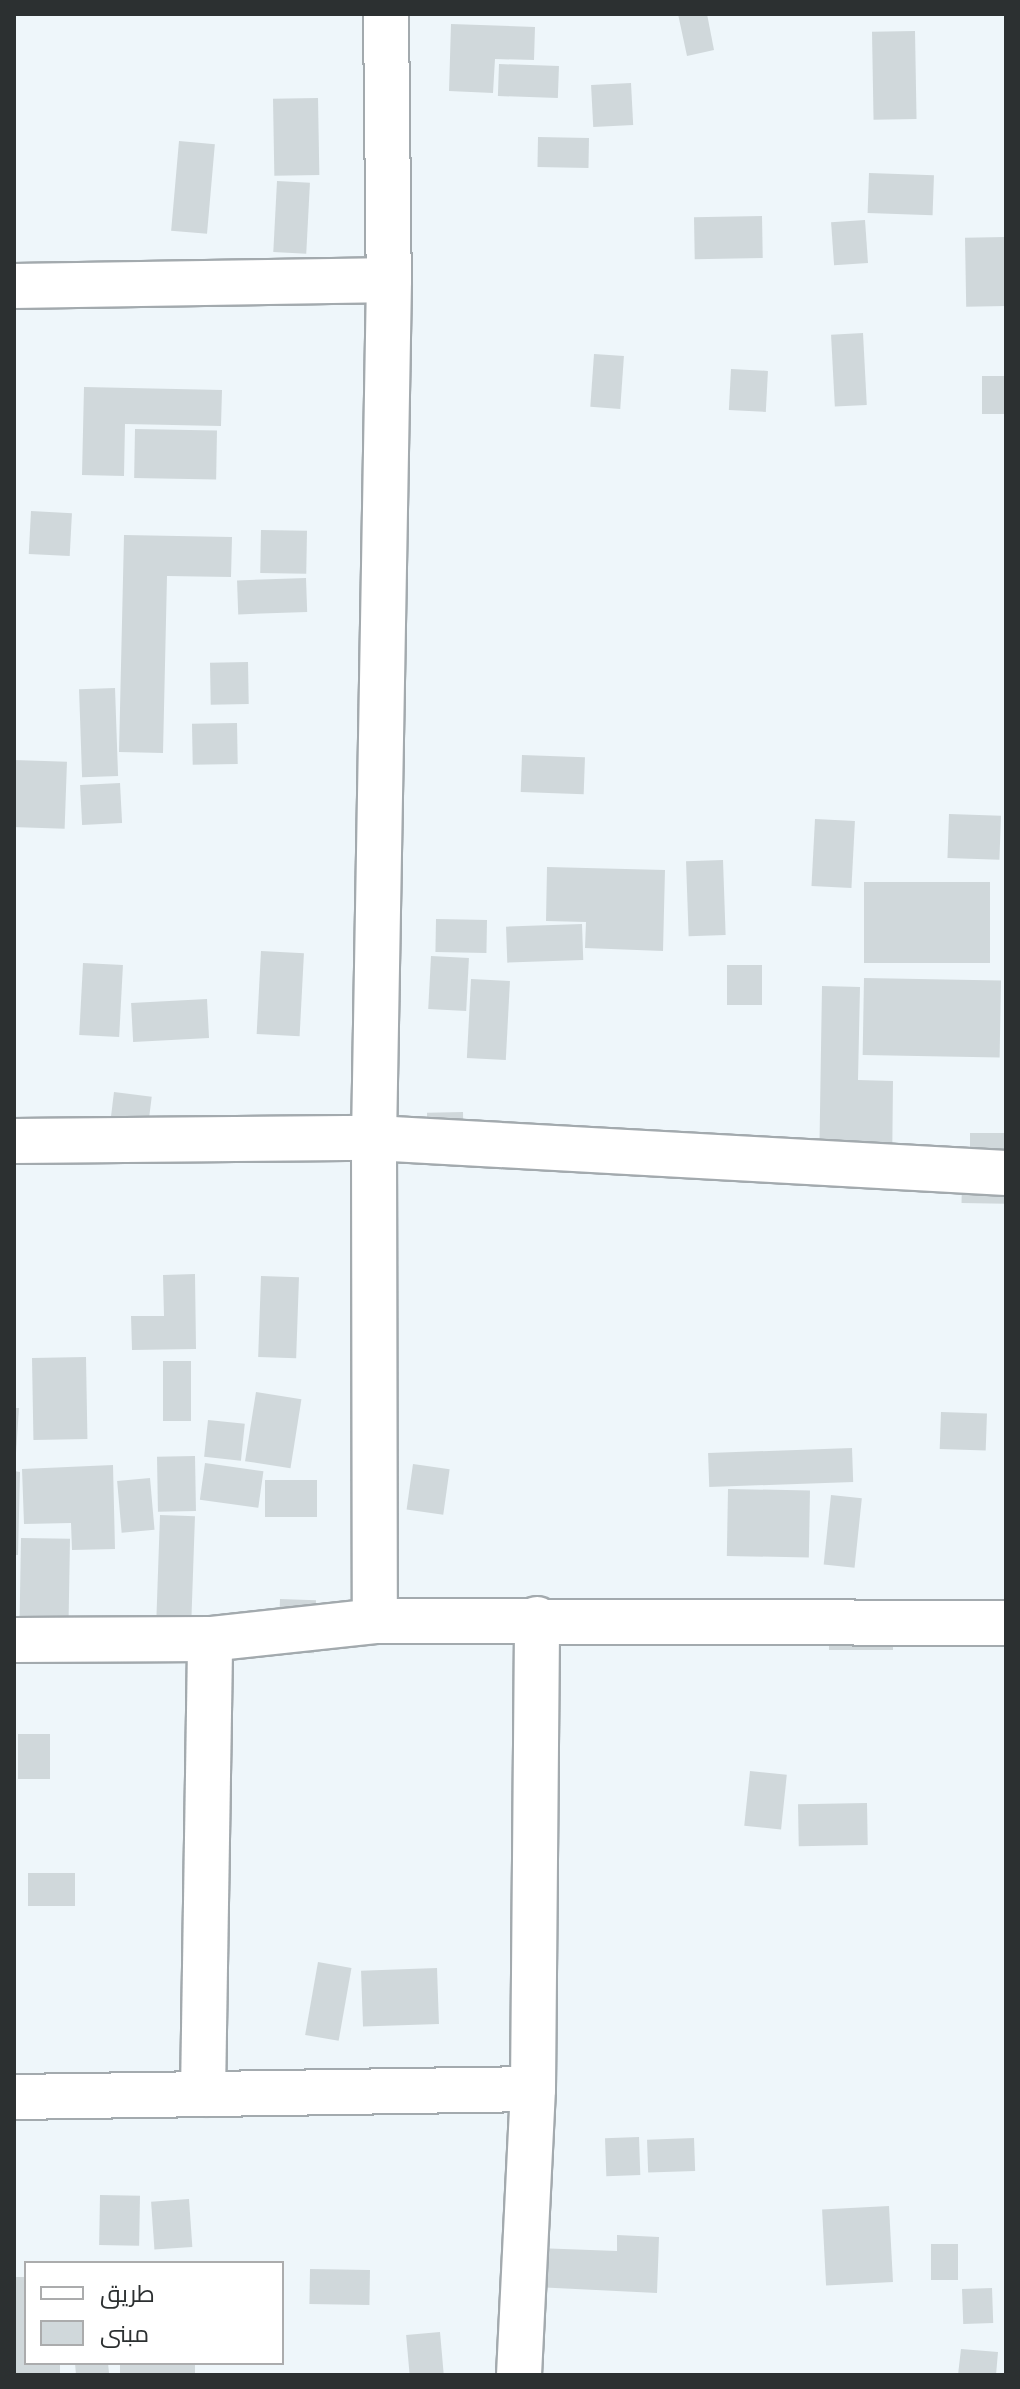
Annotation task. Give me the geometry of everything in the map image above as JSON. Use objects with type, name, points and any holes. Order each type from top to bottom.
[{"type":"street","points":[[375,1621],[374,1138],[389,280],[386,14]]},
{"type":"street","points":[[14,286],[389,280]]},
{"type":"street","points":[[14,1141],[374,1138],[1006,1173]]},
{"type":"street","points":[[519,2375],[533,2089],[537,1619]]},
{"type":"street","points":[[14,1640],[210,1639],[375,1621],[537,1619],[1006,1623]]},
{"type":"street","points":[[203,2094],[210,1639]]},
{"type":"street","points":[[14,2097],[533,2089]]},
{"type":"building","points":[[678,14],[707,14],[714,50],[687,56]]},
{"type":"building","points":[[451,24],[535,27],[534,60],[495,59],[493,93],[449,91]]},
{"type":"building","points":[[915,31],[917,119],[874,120],[872,32]]},
{"type":"building","points":[[499,64],[559,66],[558,98],[498,96]]},
{"type":"building","points":[[631,83],[633,125],[593,127],[591,85]]},
{"type":"building","points":[[318,98],[319,175],[274,176],[273,99]]},
{"type":"building","points":[[538,137],[589,138],[588,168],[537,167]]},
{"type":"building","points":[[179,141],[215,144],[207,234],[171,231]]},
{"type":"building","points":[[869,173],[934,175],[933,215],[868,213]]},
{"type":"building","points":[[277,181],[310,183],[306,254],[273,252]]},
{"type":"building","points":[[762,216],[763,258],[695,259],[694,217]]},
{"type":"building","points":[[865,220],[868,263],[834,265],[831,222]]},
{"type":"building","points":[[1005,237],[1006,306],[966,307],[965,238]]},
{"type":"building","points":[[863,333],[867,405],[835,407],[831,335]]},
{"type":"building","points":[[594,354],[624,356],[620,409],[590,407]]},
{"type":"building","points":[[731,369],[768,371],[766,412],[729,410]]},
{"type":"building","points":[[982,376],[1005,376],[1005,414],[982,414]]},
{"type":"building","points":[[84,387],[222,390],[221,426],[125,424],[124,476],[82,475]]},
{"type":"building","points":[[135,429],[217,430],[216,479],[134,478]]},
{"type":"building","points":[[31,511],[72,513],[70,556],[29,554]]},
{"type":"building","points":[[261,530],[307,531],[306,574],[260,573]]},
{"type":"building","points":[[124,535],[232,537],[231,577],[167,576],[163,753],[119,752]]},
{"type":"building","points":[[306,578],[307,612],[238,614],[237,580]]},
{"type":"building","points":[[248,662],[249,704],[211,705],[210,663]]},
{"type":"building","points":[[115,688],[118,776],[82,777],[79,689]]},
{"type":"building","points":[[237,723],[238,764],[193,765],[192,724]]},
{"type":"building","points":[[522,755],[585,757],[584,794],[521,792]]},
{"type":"building","points":[[14,760],[67,762],[65,829],[14,827]]},
{"type":"building","points":[[120,783],[122,823],[82,825],[80,785]]},
{"type":"building","points":[[949,814],[1001,816],[999,860],[947,858]]},
{"type":"building","points":[[815,819],[855,821],[851,888],[811,886]]},
{"type":"building","points":[[723,860],[726,935],[689,936],[686,861]]},
{"type":"building","points":[[547,867],[665,870],[663,951],[585,948],[586,922],[546,921]]},
{"type":"building","points":[[864,882],[990,882],[990,963],[864,963]]},
{"type":"building","points":[[436,919],[487,920],[486,953],[435,952]]},
{"type":"building","points":[[582,924],[583,960],[507,963],[506,927]]},
{"type":"building","points":[[261,951],[304,953],[300,1036],[257,1034]]},
{"type":"building","points":[[431,956],[469,958],[466,1011],[428,1009]]},
{"type":"building","points":[[83,963],[123,965],[119,1037],[79,1035]]},
{"type":"building","points":[[727,965],[762,965],[762,1005],[727,1005]]},
{"type":"building","points":[[864,978],[1001,980],[1000,1057],[863,1055]]},
{"type":"building","points":[[471,979],[510,981],[506,1060],[467,1058]]},
{"type":"building","points":[[822,986],[860,987],[858,1080],[893,1081],[892,1175],[819,1174]]},
{"type":"building","points":[[207,999],[209,1038],[133,1042],[131,1003]]},
{"type":"building","points":[[114,1092],[152,1097],[147,1137],[109,1133]]},
{"type":"building","points":[[463,1112],[464,1151],[428,1152],[427,1113]]},
{"type":"building","points":[[970,1133],[1006,1133],[1006,1172],[970,1172]]},
{"type":"building","points":[[962,1177],[1006,1178],[1006,1204],[962,1203]]},
{"type":"building","points":[[195,1274],[196,1349],[132,1350],[131,1316],[164,1316],[163,1275]]},
{"type":"building","points":[[261,1276],[299,1277],[296,1358],[258,1357]]},
{"type":"building","points":[[86,1357],[87,1439],[33,1440],[32,1358]]},
{"type":"building","points":[[163,1361],[191,1361],[191,1421],[163,1421]]},
{"type":"building","points":[[256,1392],[301,1399],[290,1468],[245,1461]]},
{"type":"building","points":[[14,1408],[19,1408],[16,1453],[14,1453]]},
{"type":"building","points":[[941,1412],[987,1414],[986,1451],[940,1449]]},
{"type":"building","points":[[208,1420],[245,1424],[241,1461],[204,1457]]},
{"type":"building","points":[[852,1448],[853,1482],[709,1487],[708,1453]]},
{"type":"building","points":[[195,1456],[196,1511],[158,1512],[157,1457]]},
{"type":"building","points":[[205,1463],[263,1471],[258,1508],[200,1500]]},
{"type":"building","points":[[413,1464],[450,1469],[443,1515],[407,1510]]},
{"type":"building","points":[[113,1465],[115,1549],[72,1550],[71,1523],[24,1524],[22,1469]]},
{"type":"building","points":[[14,1471],[20,1472],[18,1555],[14,1555]]},
{"type":"building","points":[[150,1478],[155,1530],[122,1533],[117,1481]]},
{"type":"building","points":[[265,1480],[317,1480],[317,1517],[265,1517]]},
{"type":"building","points":[[728,1489],[810,1490],[809,1557],[727,1556]]},
{"type":"building","points":[[831,1495],[862,1498],[855,1568],[824,1565]]},
{"type":"building","points":[[160,1515],[195,1516],[190,1646],[155,1645]]},
{"type":"building","points":[[21,1538],[70,1539],[68,1649],[19,1648]]},
{"type":"building","points":[[280,1599],[316,1600],[314,1653],[278,1652]]},
{"type":"building","points":[[829,1612],[893,1612],[893,1650],[829,1650]]},
{"type":"building","points":[[18,1734],[50,1734],[50,1779],[18,1779]]},
{"type":"building","points":[[750,1771],[787,1775],[781,1830],[744,1826]]},
{"type":"building","points":[[867,1803],[868,1845],[799,1846],[798,1804]]},
{"type":"building","points":[[28,1873],[75,1873],[75,1906],[28,1906]]},
{"type":"building","points":[[318,1962],[351,1968],[339,2041],[305,2035]]},
{"type":"building","points":[[437,1968],[439,2024],[363,2027],[361,1971]]},
{"type":"building","points":[[639,2137],[640,2175],[606,2176],[605,2138]]},
{"type":"building","points":[[694,2138],[695,2171],[648,2173],[647,2140]]},
{"type":"building","points":[[100,2195],[140,2196],[139,2246],[99,2245]]},
{"type":"building","points":[[189,2199],[192,2247],[154,2250],[151,2202]]},
{"type":"building","points":[[889,2206],[893,2282],[826,2285],[822,2210]]},
{"type":"building","points":[[617,2235],[659,2237],[657,2293],[535,2287],[537,2248],[617,2251]]},
{"type":"building","points":[[931,2244],[958,2244],[958,2280],[931,2280]]},
{"type":"building","points":[[310,2269],[370,2270],[369,2305],[309,2304]]},
{"type":"building","points":[[14,2277],[24,2277],[24,2365],[60,2365],[60,2375],[14,2375]]},
{"type":"building","points":[[992,2288],[993,2323],[963,2324],[962,2289]]},
{"type":"building","points":[[440,2332],[444,2375],[410,2375],[406,2335]]},
{"type":"building","points":[[961,2349],[998,2352],[996,2375],[958,2375]]},
{"type":"building","points":[[75,2365],[108,2365],[109,2373],[76,2375]]},
{"type":"building","points":[[120,2365],[195,2365],[195,2375],[120,2375]]}]
